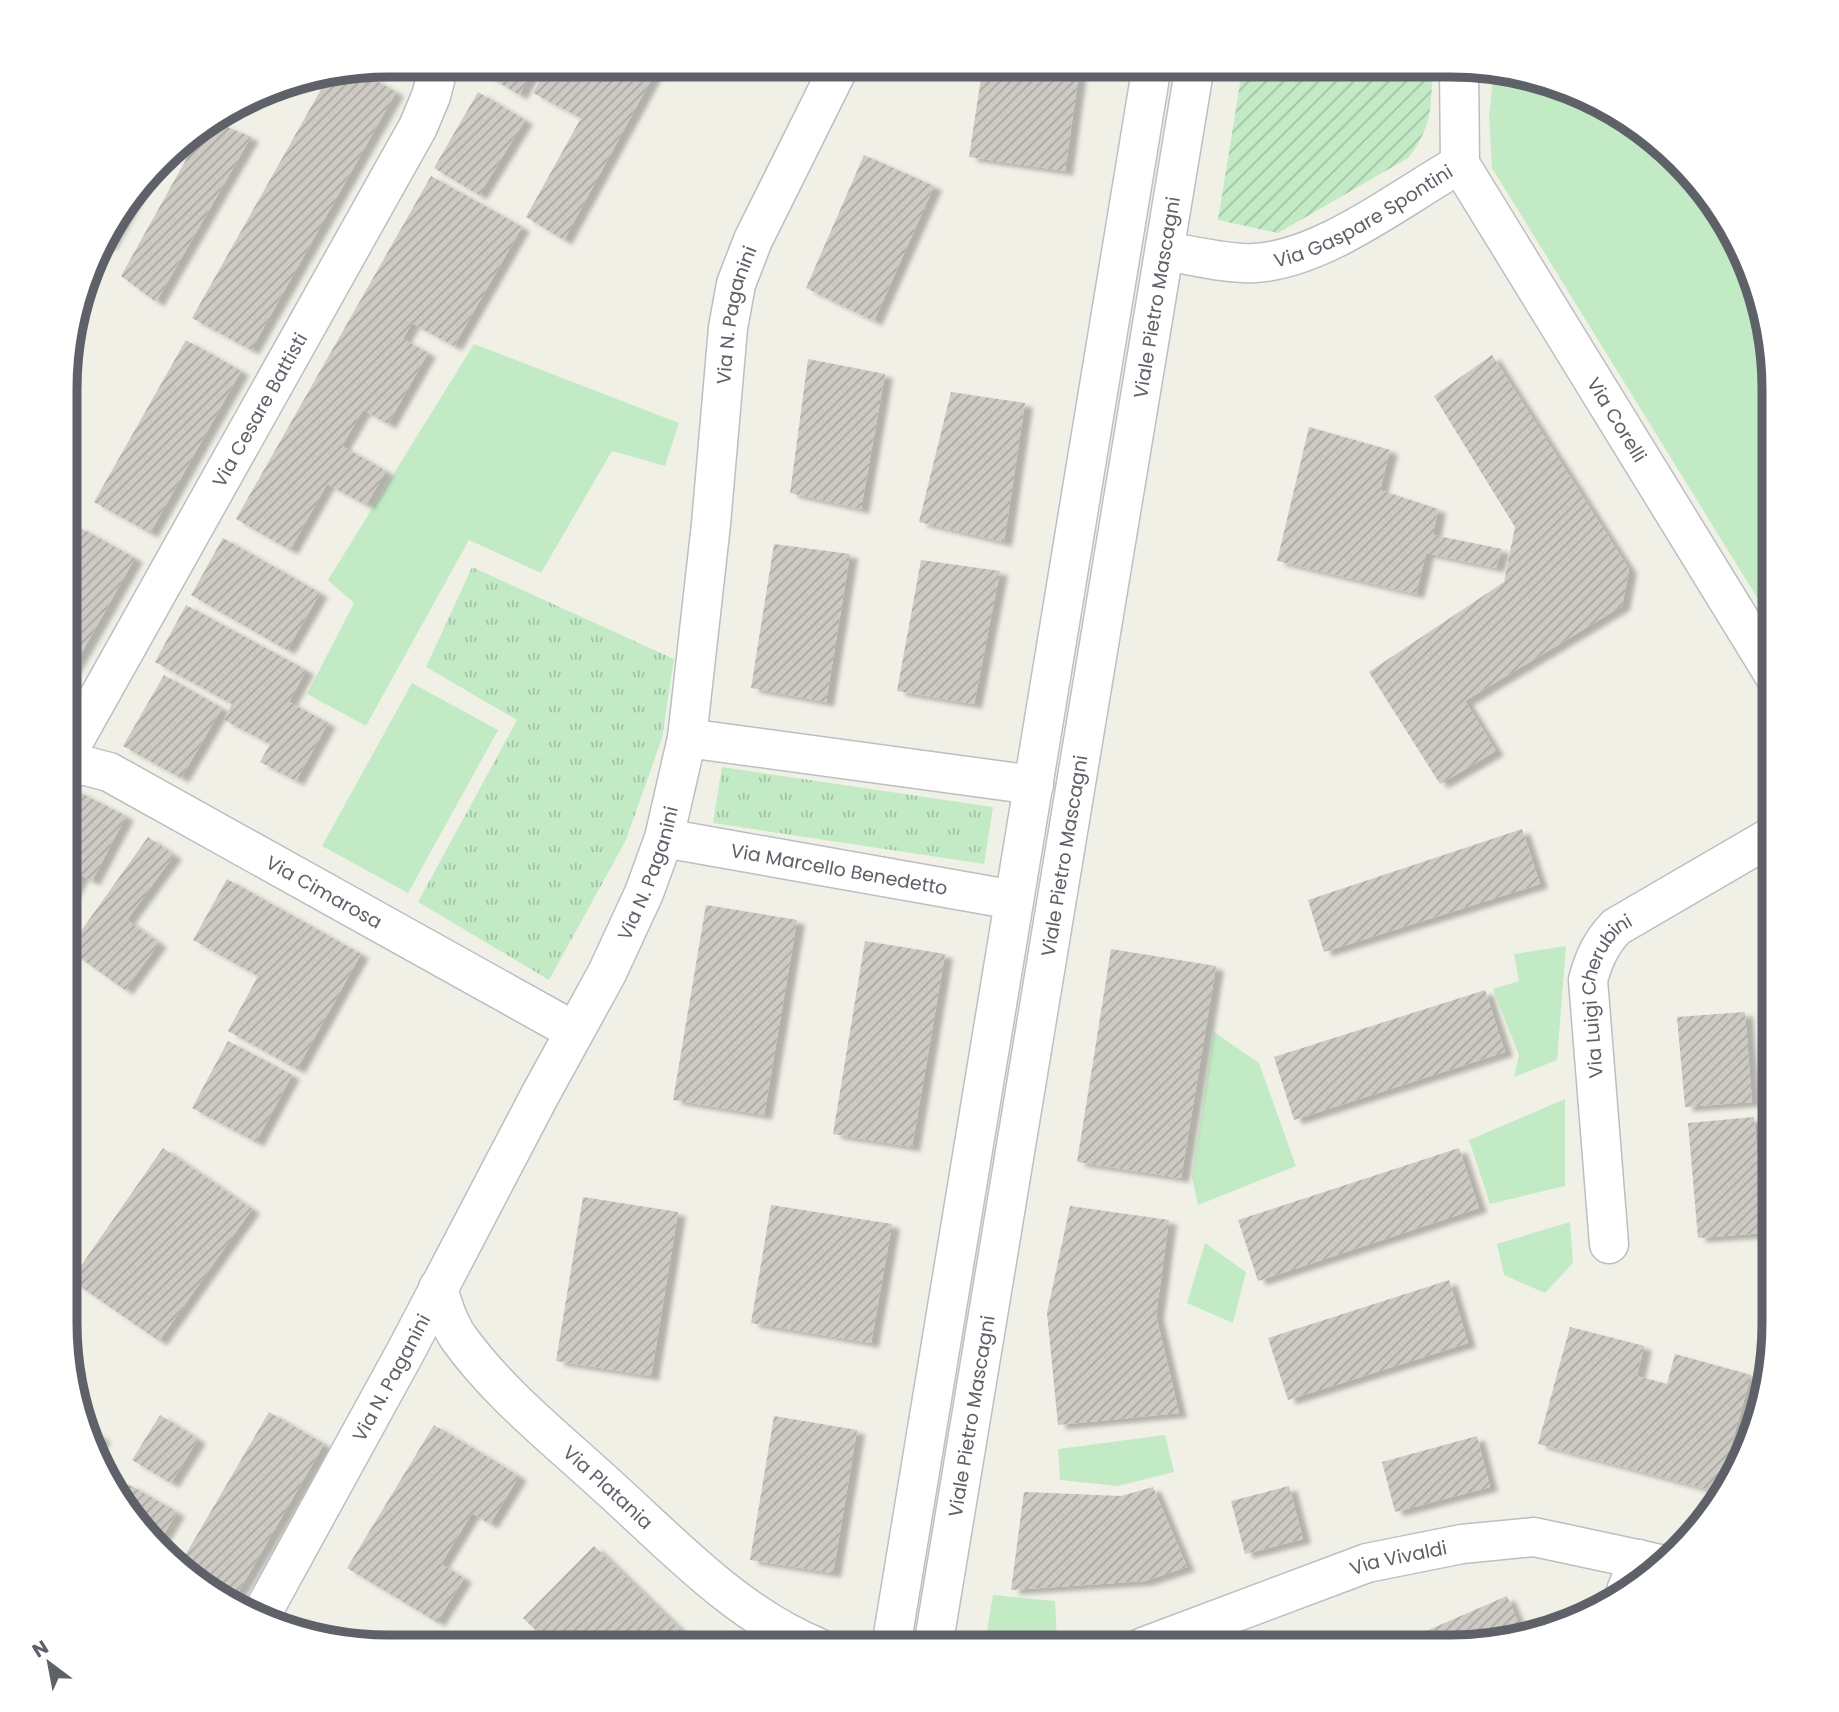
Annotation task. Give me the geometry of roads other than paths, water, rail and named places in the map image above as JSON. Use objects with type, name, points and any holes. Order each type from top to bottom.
[{"type":"street","name":"Via Cesare Battisti","points":[[77,736],[418,127],[436,77]]},
{"type":"street","name":"Via N. Paganini","points":[[264,1609],[406,1351],[607,973],[644,892],[664,838],[687,738],[709,551],[729,328],[736,284],[753,240],[835,77]]},
{"type":"street","name":"Viale Pietro Mascagni","points":[[893,1635],[1150,77]]},
{"type":"street","name":"Viale Pietro Mascagni","points":[[935,1635],[1193,77]]},
{"type":"street","name":"Via Gaspare Spontini","points":[[1165,251],[1252,263],[1275,261],[1306,252],[1351,230],[1460,164],[1460,77]]},
{"type":"street","name":"Via Corelli","points":[[1460,164],[1762,655]]},
{"type":"street","points":[[687,738],[1034,785]]},
{"type":"street","name":"Via Cimarosa","points":[[77,767],[109,772],[574,1031]]},
{"type":"street","name":"Via Marcello Benedetto","points":[[664,838],[1014,900]]},
{"type":"street","name":"Via Luigi Cherubini","points":[[1609,1244],[1588,980],[1593,959],[1604,940],[1616,927],[1762,842]]},
{"type":"street","name":"Via Platania","points":[[438,1288],[447,1318],[457,1336],[500,1388],[732,1599],[790,1635]]},
{"type":"street","name":"Via Vivaldi","points":[[1175,1635],[1367,1563],[1462,1544],[1534,1537],[1640,1571]]}]
